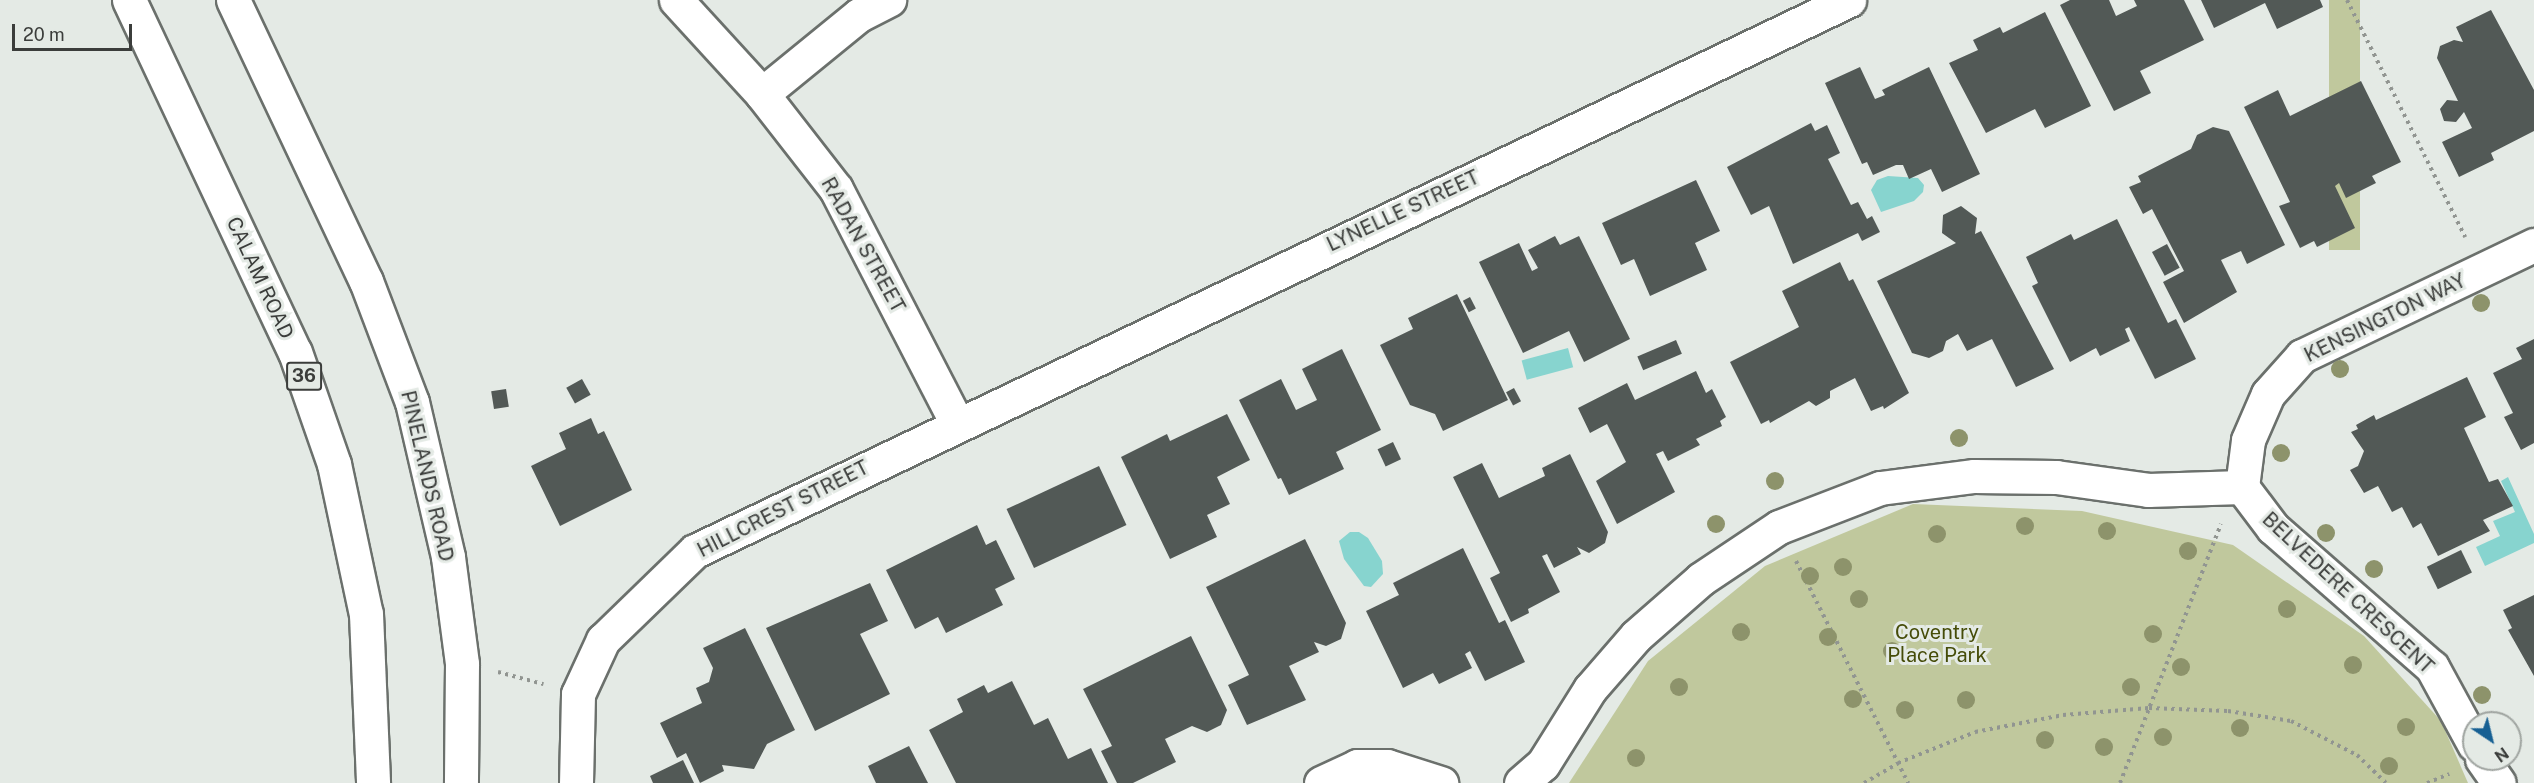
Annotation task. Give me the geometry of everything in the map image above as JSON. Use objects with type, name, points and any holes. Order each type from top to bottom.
[{"type":"street","name":"CALAM ROAD","points":[[129,0],[295,352],[334,464],[366,614],[373,783]]},
{"type":"street","name":"PINELANDS ROAD","points":[[233,0],[366,281],[412,402],[448,558],[462,664],[461,783]]},
{"type":"street","name":"RADAN STREET","points":[[676,0],[762,94],[836,189],[957,423]]},
{"type":"street","points":[[762,94],[859,15],[889,0]]},
{"type":"street","name":"LYNELLE STREET","points":[[957,423],[1849,0]]},
{"type":"street","name":"KENSINGTON WAY","points":[[2242,487],[2248,440],[2268,394],[2302,356],[2534,245]]},
{"type":"street","name":"HILLCREST STREET","points":[[576,783],[578,694],[603,640],[695,551],[957,423]]},
{"type":"street","points":[[1521,783],[1543,764],[1590,689],[1636,636],[1701,579],[1779,528],[1880,488],[1974,476],[2056,477],[2148,490],[2242,487]]},
{"type":"street","name":"BELVEDERE CRESCENT","points":[[2242,487],[2273,528],[2433,668],[2462,722]]},
{"type":"street","points":[[1321,783],[1357,766],[1388,766],[1441,783]]},
{"type":"path","points":[[2347,0],[2481,270]]},
{"type":"path","points":[[2120,783],[2223,519],[2242,487]]},
{"type":"path","points":[[1779,528],[1908,783]]},
{"type":"path","points":[[462,664],[578,694]]},
{"type":"path","points":[[1864,783],[1898,763],[1975,732],[2063,715],[2149,708],[2228,711],[2291,721],[2357,755],[2386,783]]},
{"type":"green space","points":[[2329,0],[2360,0],[2360,250],[2329,250]]},
{"type":"green space","name":"Coventry Place Park","points":[[1913,504],[2082,511],[2233,545],[2364,636],[2441,721],[2468,783],[1569,783],[1648,661],[1765,566]]},
{"type":"water","points":[[1888,176],[1918,178],[1924,185],[1923,192],[1914,201],[1881,212],[1871,190],[1877,180]]},
{"type":"water","points":[[1568,348],[1573,367],[1527,380],[1522,360]]},
{"type":"water","points":[[2508,477],[2534,534],[2534,543],[2485,566],[2476,547],[2500,536],[2493,521],[2515,512],[2501,481]]},
{"type":"water","points":[[1350,532],[1359,532],[1368,538],[1382,561],[1383,574],[1371,587],[1364,586],[1344,559],[1339,541]]},
{"type":"building","points":[[2070,0],[2109,0],[2116,16],[2137,6],[2134,0],[2184,0],[2204,40],[2140,71],[2151,93],[2114,111],[2060,5]]},
{"type":"building","points":[[2201,0],[2320,0],[2323,7],[2277,29],[2265,3],[2214,28]]},
{"type":"building","points":[[2491,10],[2534,90],[2534,131],[2491,153],[2494,160],[2459,177],[2442,142],[2472,128],[2464,112],[2456,122],[2444,121],[2440,109],[2447,100],[2458,101],[2437,58],[2440,46],[2454,40],[2463,42],[2456,27]]},
{"type":"building","points":[[2045,12],[2091,106],[2045,128],[2035,109],[1986,133],[1949,63],[1978,50],[1973,40],[2000,27],[2003,33]]},
{"type":"building","points":[[1860,67],[1875,99],[1885,95],[1882,90],[1929,67],[1980,174],[1942,192],[1931,169],[1909,179],[1903,165],[1896,165],[1873,175],[1867,162],[1862,164],[1825,83]]},
{"type":"building","points":[[2361,81],[2401,162],[2372,176],[2376,183],[2346,198],[2339,183],[2335,186],[2355,228],[2317,247],[2314,241],[2300,248],[2279,206],[2290,202],[2244,107],[2278,90],[2290,116]]},
{"type":"building","points":[[1811,123],[1815,131],[1827,125],[1840,153],[1828,159],[1851,205],[1858,202],[1867,219],[1872,216],[1880,232],[1862,241],[1858,233],[1793,264],[1769,206],[1751,215],[1727,167]]},
{"type":"building","points":[[2213,127],[2229,131],[2285,245],[2247,264],[2241,251],[2221,260],[2237,292],[2184,323],[2163,282],[2184,271],[2152,209],[2143,214],[2129,187],[2141,182],[2138,176],[2191,149],[2197,135]]},
{"type":"building","points":[[1696,180],[1720,231],[1695,243],[1707,270],[1650,296],[1634,259],[1621,265],[1602,223]]},
{"type":"building","points":[[1961,206],[1977,218],[1975,234],[1981,231],[2054,369],[2016,387],[1992,339],[1967,351],[1958,334],[1946,341],[1943,351],[1929,358],[1912,353],[1877,281],[1956,243],[1942,233],[1943,215]]},
{"type":"building","points":[[2117,219],[2168,323],[2176,319],[2196,359],[2155,379],[2129,327],[2125,329],[2130,341],[2100,356],[2096,348],[2070,362],[2032,286],[2038,283],[2026,257],[2071,234],[2074,240]]},
{"type":"building","points":[[1555,236],[1560,245],[1579,236],[1630,339],[1584,362],[1569,331],[1523,353],[1479,262],[1519,243],[1532,271],[1538,268],[1528,250]]},
{"type":"building","points":[[2167,244],[2180,268],[2165,276],[2152,252]]},
{"type":"building","points":[[1840,262],[1849,281],[1853,279],[1909,393],[1884,409],[1883,406],[1871,411],[1855,378],[1830,391],[1830,398],[1816,406],[1809,401],[1770,423],[1769,420],[1761,424],[1730,362],[1799,327],[1782,291]]},
{"type":"building","points":[[1457,294],[1508,400],[1443,431],[1435,414],[1410,405],[1380,345],[1413,329],[1408,318]]},
{"type":"building","points":[[1470,297],[1476,309],[1469,312],[1463,301]]},
{"type":"building","points":[[2534,339],[2534,443],[2521,450],[2504,417],[2513,413],[2493,373],[2522,359],[2516,348]]},
{"type":"building","points":[[1676,340],[1682,354],[1643,370],[1637,356]]},
{"type":"building","points":[[1342,349],[1381,430],[1336,452],[1344,469],[1289,495],[1281,478],[1278,479],[1239,400],[1281,379],[1296,410],[1317,400],[1302,369]]},
{"type":"building","points":[[1696,371],[1706,393],[1712,389],[1726,417],[1720,421],[1722,426],[1696,439],[1700,445],[1668,461],[1663,451],[1656,454],[1675,492],[1617,524],[1596,481],[1626,462],[1607,424],[1590,433],[1578,408],[1627,383],[1635,400]]},
{"type":"building","points":[[2467,377],[2486,417],[2464,428],[2489,482],[2498,479],[2513,506],[2483,520],[2490,531],[2438,556],[2421,523],[2413,528],[2402,507],[2392,512],[2378,486],[2364,493],[2350,470],[2358,466],[2364,451],[2351,432],[2358,429],[2356,425],[2374,415],[2376,420]]},
{"type":"building","points":[[582,379],[591,395],[575,403],[566,388]]},
{"type":"building","points":[[1514,388],[1521,401],[1513,405],[1506,392]]},
{"type":"building","points":[[506,389],[509,407],[494,409],[491,391]]},
{"type":"building","points":[[1227,414],[1250,460],[1217,477],[1230,504],[1207,515],[1217,537],[1170,559],[1121,457],[1167,434],[1170,441]]},
{"type":"building","points":[[591,418],[598,434],[604,431],[632,490],[560,526],[531,466],[566,449],[559,433]]},
{"type":"building","points":[[1393,442],[1401,459],[1386,466],[1378,449]]},
{"type":"building","points":[[1570,454],[1608,532],[1605,543],[1589,553],[1577,547],[1581,554],[1554,568],[1547,554],[1542,556],[1560,592],[1528,609],[1529,613],[1511,622],[1490,578],[1500,573],[1453,477],[1482,463],[1499,498],[1545,476],[1542,468]]},
{"type":"building","points":[[1099,466],[1126,525],[1034,568],[1007,509]]},
{"type":"building","points":[[977,525],[986,545],[996,540],[1015,579],[995,589],[1003,605],[946,633],[938,617],[915,629],[886,570]]},
{"type":"building","points":[[1305,539],[1346,623],[1341,639],[1326,646],[1314,642],[1319,652],[1289,666],[1306,700],[1247,725],[1228,685],[1249,675],[1206,587]]},
{"type":"building","points":[[1463,548],[1499,623],[1505,620],[1525,662],[1485,681],[1470,651],[1465,654],[1472,668],[1439,684],[1433,673],[1403,688],[1366,611],[1399,595],[1393,583]]},
{"type":"building","points":[[2461,550],[2472,572],[2438,589],[2427,567]]},
{"type":"building","points":[[870,583],[888,621],[860,634],[890,694],[815,731],[766,628]]},
{"type":"building","points":[[2534,595],[2534,676],[2508,630],[2512,628],[2503,610]]},
{"type":"building","points":[[745,628],[795,730],[767,744],[754,769],[722,765],[724,771],[700,783],[686,753],[677,758],[660,723],[702,703],[696,688],[709,682],[713,668],[703,648]]},
{"type":"building","points":[[1191,636],[1227,710],[1221,725],[1207,732],[1192,726],[1165,739],[1176,762],[1133,783],[1117,783],[1101,751],[1112,746],[1083,689]]},
{"type":"building","points":[[1012,681],[1034,725],[1048,718],[1068,759],[1091,748],[1108,783],[956,783],[929,730],[963,712],[957,699],[984,685],[988,693]]},
{"type":"building","points":[[909,746],[928,783],[876,783],[868,766]]},
{"type":"building","points":[[683,760],[694,783],[653,783],[650,776]]}]
